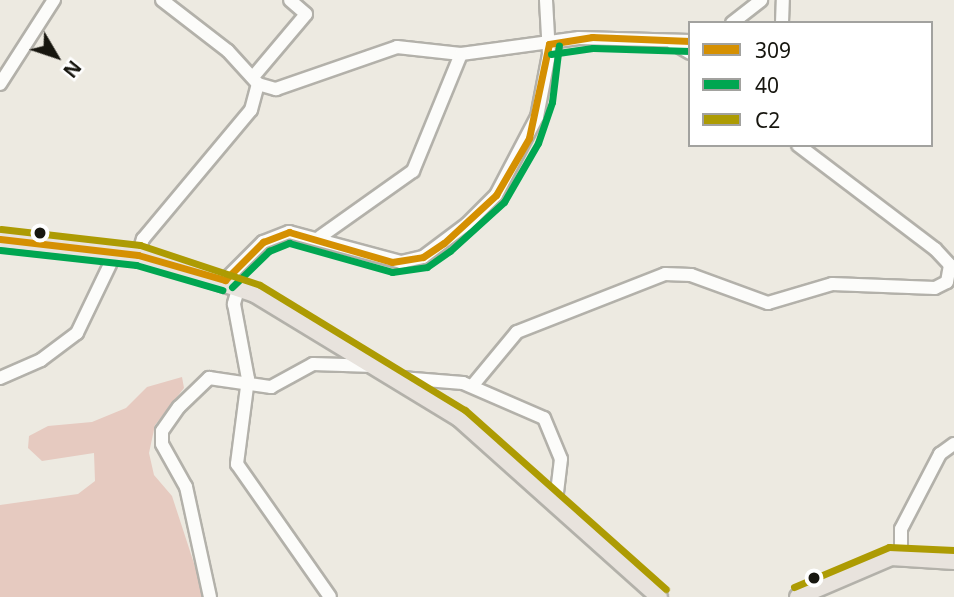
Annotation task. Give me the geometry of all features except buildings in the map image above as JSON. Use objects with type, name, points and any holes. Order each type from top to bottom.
[{"type":"main road","points":[[0,239],[138,255],[232,283],[401,378],[459,418],[556,501],[659,597]]},
{"type":"main road","points":[[798,597],[855,568],[901,555],[954,561]]},
{"type":"street","points":[[0,84],[54,0]]},
{"type":"street","points":[[162,0],[256,81],[292,88],[397,47],[461,54],[592,37],[673,43],[688,41]]},
{"type":"street","points":[[138,255],[143,239],[251,110],[256,81],[306,14],[290,0]]},
{"type":"street","points":[[330,597],[240,473],[234,451],[248,379],[232,283],[272,237],[296,231],[401,262],[423,257],[467,224],[496,195],[529,138],[542,100],[549,44],[545,0]]},
{"type":"street","points":[[735,21],[761,0]]},
{"type":"street","points":[[782,21],[783,0]]},
{"type":"street","points":[[673,43],[688,52]]},
{"type":"street","points":[[320,237],[413,171],[461,54]]},
{"type":"street","points":[[474,386],[517,332],[665,274],[691,275],[768,303],[832,284],[935,288],[947,282],[950,265],[935,249],[801,147]]},
{"type":"street","points":[[0,378],[41,360],[77,333],[116,252]]},
{"type":"street","points":[[210,597],[186,487],[165,451],[162,431],[200,384],[248,379],[271,387],[313,364],[378,365]]},
{"type":"street","points":[[401,378],[422,375],[474,386],[535,412],[551,426],[561,459],[556,501]]},
{"type":"street","points":[[901,555],[901,530],[940,454],[954,444]]},
{"type":"shaded area","points":[[182,377],[184,388],[155,425],[149,453],[154,475],[172,496],[205,597],[0,597],[0,505],[78,494],[95,481],[94,453],[42,461],[28,448],[29,436],[48,426],[92,422],[126,408],[147,387]]},
{"type":"transit line","name":"309","points":[[549,44],[592,37],[688,41]]},
{"type":"transit line","name":"309","points":[[225,280],[263,242],[289,232],[392,262],[423,257],[444,243],[496,195],[529,138],[549,44]]},
{"type":"transit line","name":"40","points":[[232,287],[269,251],[289,243],[392,272],[427,267],[450,251],[504,202],[538,143],[552,102],[559,45]]},
{"type":"transit line","name":"40","points":[[551,54],[593,48],[688,51]]},
{"type":"transit line","name":"C2","points":[[1,229],[140,245],[260,285],[465,410],[666,589]]},
{"type":"transit line","name":"309","points":[[0,239],[138,255],[225,280]]},
{"type":"transit line","name":"40","points":[[0,250],[136,265],[222,290]]},
{"type":"transit line","name":"C2","points":[[794,587],[889,547],[954,550]]}]
